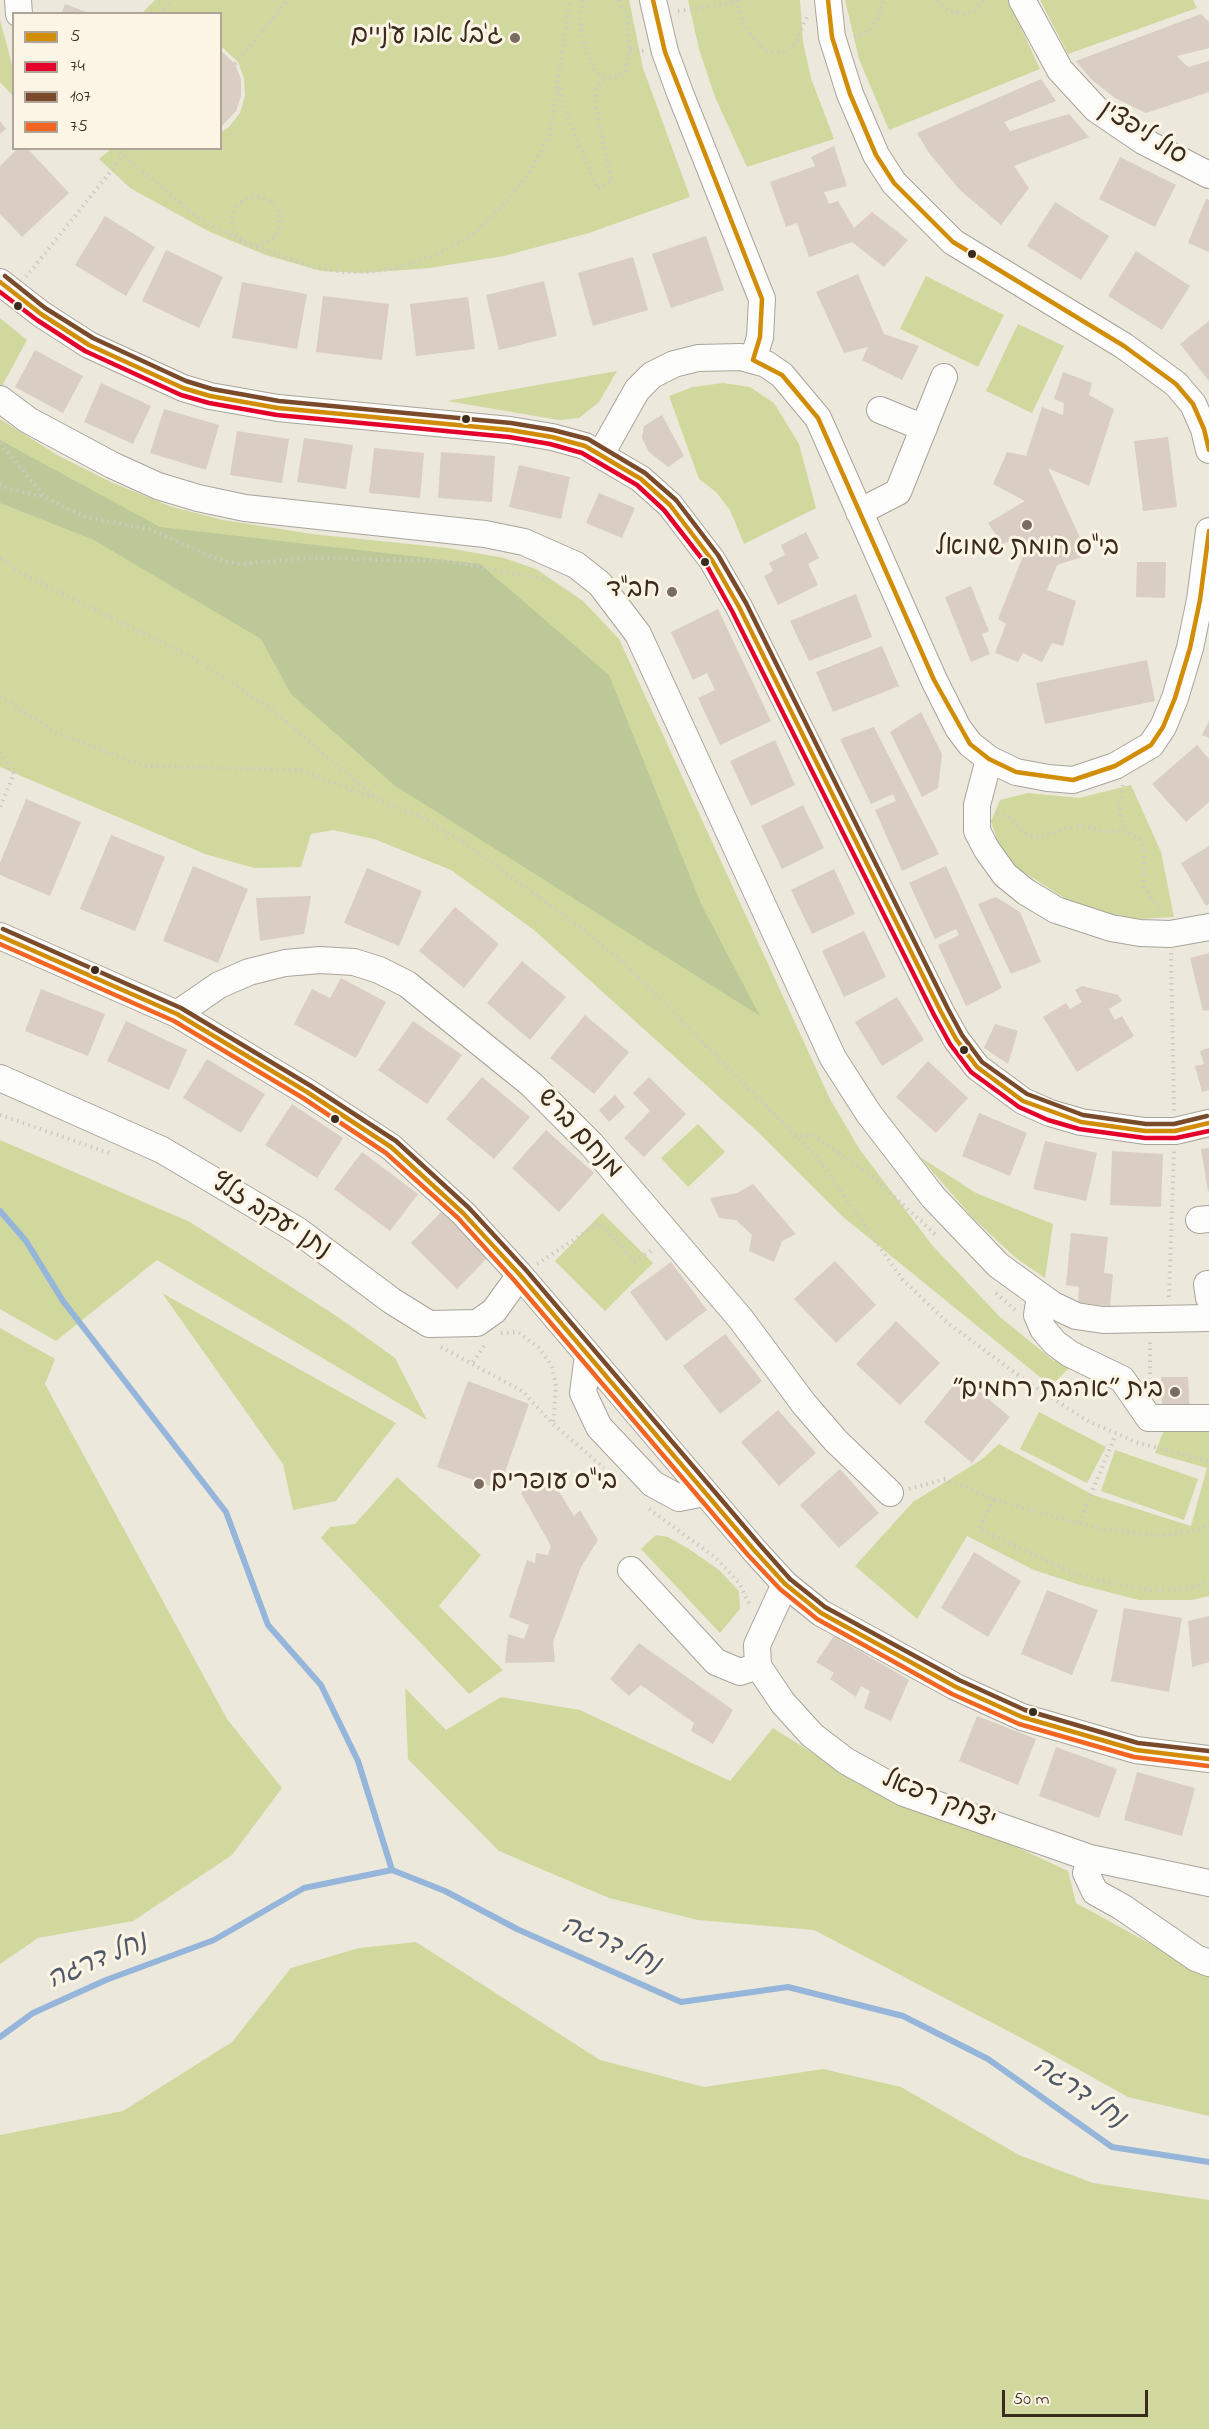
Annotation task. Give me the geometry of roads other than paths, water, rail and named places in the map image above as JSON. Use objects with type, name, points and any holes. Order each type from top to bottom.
[{"type":"street","name":"סול ליפצין","points":[[1022,0],[1060,70],[1090,103],[1114,123],[1143,141],[1209,175]]},
{"type":"street","points":[[818,6],[832,37],[862,128],[876,155],[908,199],[961,248],[1124,346],[1169,378],[1193,405],[1204,429],[1209,450]]},
{"type":"street","points":[[654,8],[680,93],[762,299],[760,337],[753,360]]},
{"type":"street","points":[[7,288],[89,345],[156,376],[210,396],[278,408],[510,430],[552,437],[601,454],[641,479],[670,505],[712,560],[744,618],[941,1012],[956,1039],[977,1066],[1023,1101],[1050,1113],[1081,1122],[1145,1131],[1175,1131],[1209,1124]]},
{"type":"street","points":[[601,454],[637,390],[652,375],[674,364],[698,358],[723,356],[753,360],[782,375],[818,418],[934,680],[958,728],[970,744],[989,759],[1016,772],[1073,780],[1097,773],[1134,756],[1151,745],[1163,727],[1175,698],[1200,600],[1209,531]]},
{"type":"street","points":[[859,512],[898,492],[944,377]]},
{"type":"street","points":[[0,399],[28,420],[112,465],[158,486],[245,508],[485,534],[524,542],[576,565],[600,584],[638,634],[833,1058],[869,1114],[933,1197],[998,1265],[1053,1305],[1076,1316],[1103,1320],[1209,1318]]},
{"type":"street","points":[[880,410],[924,428]]},
{"type":"street","points":[[989,759],[977,805],[977,831],[1005,875],[1026,892],[1056,910],[1086,922],[1140,933],[1170,934],[1209,927]]},
{"type":"street","points":[[0,936],[177,1014],[297,1086],[391,1147],[463,1213],[520,1275],[704,1493],[785,1584],[821,1613],[956,1687],[1022,1718],[1137,1750],[1209,1759]]},
{"type":"street","name":"מנחם ברש","points":[[177,1014],[219,984],[249,972],[285,963],[320,960],[354,962],[379,970],[407,984],[531,1084],[592,1145],[740,1318],[804,1404],[836,1441],[890,1493]]},
{"type":"street","name":"נתן יעקב זלץ","points":[[0,1078],[162,1150],[297,1230],[392,1301],[429,1324],[477,1323],[494,1311],[520,1275]]},
{"type":"street","points":[[1040,1296],[1038,1316],[1047,1334],[1070,1354],[1122,1379],[1149,1418],[1209,1418]]},
{"type":"street","points":[[588,1355],[583,1393],[599,1427],[653,1484],[679,1498],[704,1493]]},
{"type":"street","points":[[631,1570],[716,1662],[740,1672],[758,1655],[785,1584]]},
{"type":"street","name":"יצחק רפאל","points":[[758,1655],[783,1703],[812,1735],[846,1761],[904,1793],[1090,1858],[1209,1883]]},
{"type":"street","points":[[1090,1858],[1086,1873],[1095,1892],[1122,1906],[1196,1958],[1209,1963]]},
{"type":"waterway","points":[[0,1211],[26,1241],[63,1301],[226,1512],[268,1625],[321,1685],[358,1761],[392,1870]]},
{"type":"waterway","name":"נחל דרגה","points":[[0,2037],[33,2013],[106,1980],[214,1940],[304,1888],[392,1870],[445,1891],[517,1929],[681,2002],[788,1987],[903,2016],[988,2059],[1112,2147],[1209,2162]]},
{"type":"place","name":"ג'בל אבו ע'ניים","points":[[515,38]]},
{"type":"place","name":"בי\"ס חומת שמואל","points":[[1027,525]]},
{"type":"place","name":"חב\"ד","points":[[672,592]]},
{"type":"place","name":"בית ״אהבת רחמים״","points":[[1175,1392]]},
{"type":"place","name":"בי\"ס עופרים","points":[[479,1484]]}]
